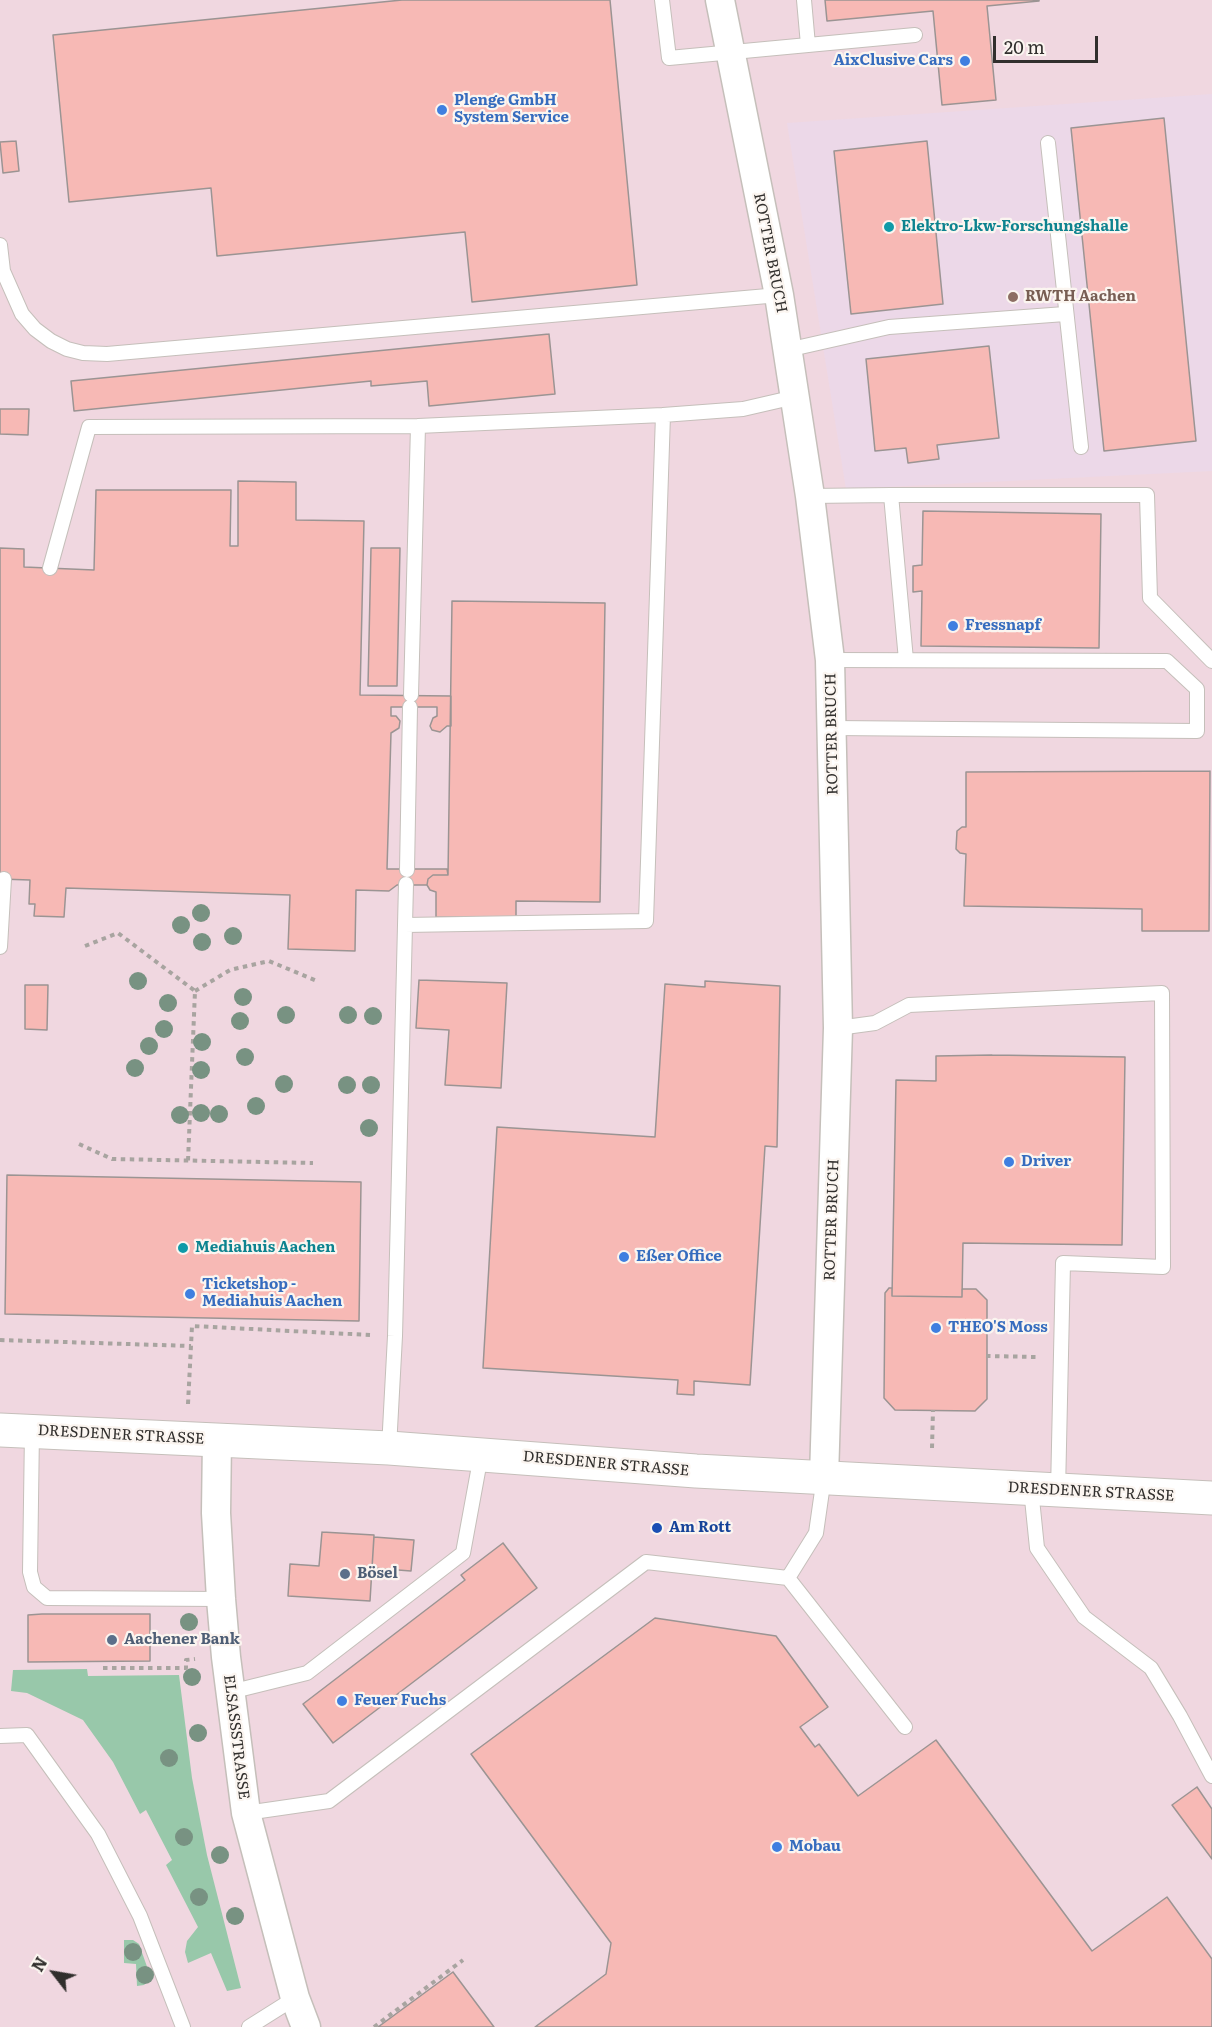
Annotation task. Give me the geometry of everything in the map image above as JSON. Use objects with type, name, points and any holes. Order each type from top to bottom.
[{"type":"street","name":"ROTTER BRUCH","points":[[720,0],[779,295],[810,496],[830,660],[838,1028],[824,1477]]},
{"type":"street","name":"DRESDENER STRASSE","points":[[0,1430],[389,1448],[684,1470],[1212,1498]]},
{"type":"street","name":"ELSASSSTRASSE","points":[[201,1439],[216,1513],[226,1657],[246,1813],[295,1998],[306,2027]]},
{"type":"lane","points":[[662,0],[669,58],[915,35]]},
{"type":"lane","points":[[804,0],[807,45]]},
{"type":"lane","points":[[1048,143],[1081,447]]},
{"type":"lane","points":[[0,245],[3,271],[22,314],[35,329],[51,341],[67,349],[83,353],[118,353],[779,295]]},
{"type":"lane","points":[[787,350],[889,327],[1065,315]]},
{"type":"lane","points":[[50,568],[89,427],[418,426],[663,415],[743,409],[795,397]]},
{"type":"lane","points":[[405,925],[646,921],[663,415]]},
{"type":"lane","points":[[389,1448],[395,1336],[418,426]]},
{"type":"lane","points":[[891,495],[906,660]]},
{"type":"lane","points":[[810,496],[1147,495],[1150,598],[1212,662]]},
{"type":"lane","points":[[830,660],[1167,661],[1197,689],[1197,731],[832,728]]},
{"type":"lane","points":[[0,946],[4,879]]},
{"type":"lane","points":[[838,1028],[874,1023],[909,1005],[1162,993],[1163,1267],[1063,1263],[1062,1358],[1037,1548],[1084,1617],[1151,1668],[1212,1776]]},
{"type":"lane","points":[[32,1431],[30,1572],[34,1587],[47,1598],[221,1599]]},
{"type":"lane","points":[[230,1692],[307,1673],[463,1553],[481,1454]]},
{"type":"lane","points":[[788,1578],[816,1533],[824,1477]]},
{"type":"lane","points":[[246,1813],[329,1801],[646,1562],[788,1578],[905,1727]]},
{"type":"lane","points":[[0,1736],[27,1735],[98,1834],[140,1916],[183,2027]]},
{"type":"lane","points":[[249,2027],[295,1998]]},
{"type":"path","points":[[84,946],[118,933],[195,991]]},
{"type":"path","points":[[195,991],[230,970],[269,961],[317,981]]},
{"type":"path","points":[[189,1161],[195,991]]},
{"type":"path","points":[[79,1144],[112,1159],[313,1163]]},
{"type":"path","points":[[201,1439],[191,1346],[192,1326],[370,1335]]},
{"type":"path","points":[[0,1340],[191,1346]]},
{"type":"path","points":[[986,1356],[1062,1358]]},
{"type":"path","points":[[933,1410],[933,1426]]},
{"type":"path","points":[[103,1668],[186,1668],[186,1660],[226,1657]]},
{"type":"path","points":[[374,2027],[463,1960]]},
{"type":"shaded area","points":[[0,0],[1212,0],[1212,2027],[0,2027]]},
{"type":"shaded area","name":"RWTH Aachen","points":[[1212,94],[1212,471],[846,489],[787,123]]},
{"type":"green space","points":[[87,1669],[88,1676],[179,1675],[192,1778],[207,1855],[241,1988],[227,1991],[211,1953],[188,1963],[185,1952],[187,1941],[198,1927],[166,1865],[172,1860],[146,1810],[140,1814],[113,1762],[83,1720],[27,1693],[11,1691],[13,1670]]},
{"type":"green space","points":[[124,1940],[133,1940],[139,1944],[151,1978],[144,1985],[137,1986],[136,1964],[124,1963]]},
{"type":"building","points":[[402,0],[610,0],[637,285],[472,302],[465,232],[217,256],[211,188],[69,202],[53,35]]},
{"type":"building","name":"AixClusive Cars","points":[[825,0],[1039,1],[987,6],[996,100],[942,105],[933,11],[827,21]]},
{"type":"building","points":[[1164,118],[1196,441],[1104,451],[1071,128]]},
{"type":"building","points":[[16,141],[19,171],[3,173],[0,142]]},
{"type":"building","name":"Elektro-Lkw-Forschungshalle","points":[[927,141],[943,304],[851,314],[834,151]]},
{"type":"building","points":[[549,334],[555,394],[429,406],[427,381],[371,386],[371,381],[74,411],[71,381]]},
{"type":"building","points":[[989,346],[999,438],[937,445],[939,459],[908,463],[906,448],[875,451],[866,359]]},
{"type":"building","points":[[0,409],[29,409],[28,435],[0,434]]},
{"type":"building","points":[[238,481],[296,482],[296,520],[364,521],[360,695],[451,696],[451,726],[447,726],[440,732],[432,730],[430,726],[433,718],[437,716],[437,707],[391,707],[391,716],[396,716],[400,721],[399,728],[391,733],[387,869],[447,869],[448,875],[433,875],[428,879],[427,885],[397,885],[389,891],[356,890],[355,951],[288,949],[290,895],[66,888],[64,917],[34,916],[35,904],[29,904],[30,880],[0,879],[0,548],[24,549],[24,567],[94,570],[96,490],[231,490],[230,546],[238,546]]},
{"type":"building","points":[[923,511],[1101,514],[1099,648],[921,646],[922,591],[913,592],[913,566],[922,565]]},
{"type":"building","points":[[371,548],[400,548],[397,686],[368,686]]},
{"type":"building","points":[[452,601],[605,603],[600,902],[516,901],[516,918],[436,917],[436,892],[430,890],[427,885],[428,879],[433,875],[448,875]]},
{"type":"building","points":[[1210,771],[1209,931],[1142,931],[1142,909],[964,906],[966,854],[956,849],[957,831],[966,827],[966,772]]},
{"type":"building","points":[[419,980],[507,983],[501,1088],[445,1085],[449,1030],[416,1028]]},
{"type":"building","name":"Eßer Office","points":[[705,981],[780,986],[777,1147],[765,1146],[750,1385],[694,1381],[694,1395],[677,1394],[678,1380],[483,1368],[497,1127],[655,1137],[665,984],[705,987]]},
{"type":"building","points":[[25,985],[48,985],[47,1030],[25,1029]]},
{"type":"building","name":"Driver","points":[[936,1056],[1125,1057],[1122,1245],[963,1243],[962,1297],[892,1296],[896,1080],[936,1081]]},
{"type":"building","name":"Mediahuis Aachen","points":[[7,1175],[361,1182],[359,1321],[5,1314]]},
{"type":"building","name":"THEO'S Moss","points":[[892,1288],[892,1296],[962,1297],[962,1289],[976,1289],[987,1300],[987,1399],[975,1411],[895,1410],[884,1398],[885,1293]]},
{"type":"building","points":[[322,1532],[374,1535],[370,1601],[288,1596],[290,1564],[319,1566]]},
{"type":"building","points":[[374,1537],[414,1540],[411,1571],[372,1568]]},
{"type":"building","points":[[503,1543],[537,1588],[333,1743],[303,1704],[465,1580],[461,1575]]},
{"type":"building","points":[[150,1614],[150,1661],[28,1662],[28,1615]]},
{"type":"building","name":"Mobau","points":[[655,1618],[776,1636],[828,1707],[800,1727],[815,1747],[819,1744],[858,1796],[936,1740],[1092,1951],[1167,1897],[1212,1959],[1212,2027],[535,2027],[606,1974],[611,1943],[471,1754]]},
{"type":"building","points":[[1197,1787],[1212,1809],[1212,1859],[1172,1805]]},
{"type":"building","points":[[453,1972],[494,2027],[378,2027]]},
{"type":"place","name":"AixClusive Cars","points":[[965,61]]},
{"type":"place","name":"Plenge GmbH System Service","points":[[442,110]]},
{"type":"place","name":"Elektro-Lkw-Forschungshalle","points":[[889,227]]},
{"type":"place","name":"RWTH Aachen","points":[[1013,297]]},
{"type":"place","name":"Fressnapf","points":[[953,626]]},
{"type":"place","name":"Driver","points":[[1009,1162]]},
{"type":"place","name":"Mediahuis Aachen","points":[[183,1248]]},
{"type":"place","name":"Eßer Office","points":[[624,1257]]},
{"type":"place","name":"Ticketshop - Mediahuis Aachen","points":[[190,1294]]},
{"type":"place","name":"THEO'S Moss","points":[[936,1328]]},
{"type":"place","name":"Am Rott","points":[[657,1528]]},
{"type":"place","name":"Bösel","points":[[345,1574]]},
{"type":"place","name":"Aachener Bank","points":[[112,1640]]},
{"type":"place","name":"Feuer Fuchs","points":[[342,1701]]},
{"type":"place","name":"Mobau","points":[[777,1847]]}]
